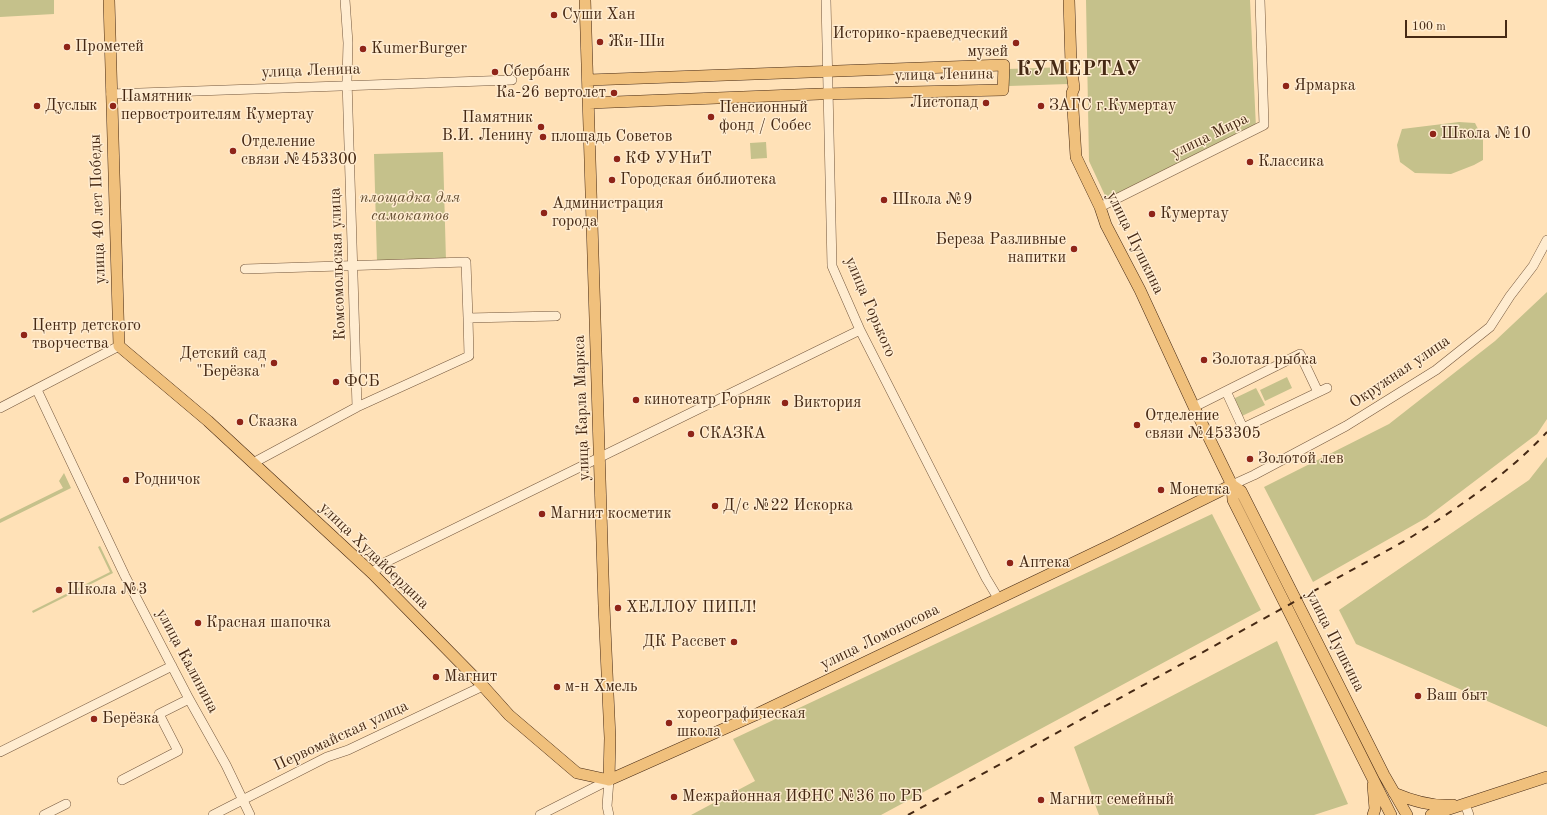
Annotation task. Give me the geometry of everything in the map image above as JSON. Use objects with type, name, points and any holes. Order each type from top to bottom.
[{"type":"main road","name":"улица 40 лет Победы","points":[[109,0],[118,346]]},
{"type":"main road","name":"улица Карла Маркса","points":[[585,0],[604,606],[610,738],[609,780]]},
{"type":"main road","name":"улица Пушкина","points":[[1069,0],[1076,156],[1100,207],[1106,226],[1140,290],[1232,485],[1233,500],[1391,815]]},
{"type":"main road","name":"улица Ленина","points":[[588,80],[1004,66],[1003,90],[828,93],[589,103]]},
{"type":"main road","name":"улица Худайбердина","points":[[118,346],[208,421],[372,573],[483,686],[509,715],[577,773],[609,780]]},
{"type":"main road","name":"улица Пушкина","points":[[1232,485],[1241,491],[1394,793],[1407,815]]},
{"type":"main road","name":"улица Ломоносова","points":[[609,780],[755,715],[1232,485]]},
{"type":"main road","points":[[1431,815],[1547,777]]},
{"type":"main road","points":[[1373,780],[1375,809],[1373,815]]},
{"type":"main road","points":[[1394,793],[1411,800],[1428,804],[1444,806],[1465,804]]},
{"type":"street","name":"Комсомольская улица","points":[[345,0],[348,43],[357,407]]},
{"type":"street","name":"улица Горького","points":[[826,0],[832,266],[860,330],[986,578],[998,598]]},
{"type":"street","name":"улица Мира","points":[[1100,207],[1264,125],[1260,0]]},
{"type":"street","name":"улица Ленина","points":[[111,94],[512,80]]},
{"type":"street","name":"Окружная улица","points":[[1232,485],[1346,426],[1436,370],[1490,327],[1510,296],[1533,266],[1547,240]]},
{"type":"street","points":[[244,269],[466,262],[469,356],[357,407],[253,463]]},
{"type":"street","points":[[468,318],[556,316]]},
{"type":"street","points":[[372,573],[384,563],[860,330]]},
{"type":"street","points":[[0,408],[37,390],[118,346]]},
{"type":"street","points":[[1194,407],[1300,354],[1318,392]]},
{"type":"street","points":[[1226,391],[1243,428],[1327,388]]},
{"type":"street","name":"улица Калинина","points":[[37,390],[126,576],[189,699],[226,765],[250,815]]},
{"type":"street","points":[[0,752],[172,666]]},
{"type":"street","name":"Первомайская улица","points":[[213,815],[327,757],[348,750],[483,686]]},
{"type":"street","points":[[122,780],[178,752],[159,714],[189,699]]},
{"type":"street","name":"улица Ломоносова","points":[[540,815],[609,780]]},
{"type":"street","name":"улица Карла Маркса","points":[[608,815],[607,806],[609,780]]},
{"type":"street","points":[[44,815],[66,804]]},
{"type":"street","points":[[1465,804],[1469,815]]},
{"type":"green space","points":[[0,0],[54,0],[54,14],[0,17]]},
{"type":"green space","points":[[1086,0],[1250,0],[1256,128],[1108,202],[1089,161]]},
{"type":"green space","points":[[1067,67],[1068,84],[1009,86],[1008,69]]},
{"type":"green space","points":[[1459,122],[1475,123],[1483,139],[1483,160],[1451,174],[1415,173],[1400,162],[1397,145],[1402,129]]},
{"type":"green space","points":[[766,142],[767,158],[751,159],[750,143]]},
{"type":"green space","name":"площадка для самокатов","points":[[443,152],[446,261],[377,262],[374,154]]},
{"type":"green space","points":[[1547,292],[1547,419],[1537,434],[1426,518],[1313,582],[1264,487],[1389,424],[1495,341]]},
{"type":"green space","points":[[1287,377],[1292,388],[1265,401],[1260,390]]},
{"type":"green space","points":[[1256,388],[1265,405],[1242,416],[1233,399]]},
{"type":"green space","points":[[1547,457],[1547,727],[1356,644],[1339,610],[1529,480]]},
{"type":"green space","points":[[64,473],[71,488],[0,523],[0,519],[63,488],[59,481]]},
{"type":"green space","points":[[1212,514],[1261,610],[881,815],[691,815],[755,781],[733,739]]},
{"type":"green space","points":[[100,546],[113,573],[33,613],[32,611],[110,572],[98,547]]},
{"type":"green space","points":[[1277,641],[1348,804],[1314,815],[1099,815],[1074,747]]},
{"type":"railway","points":[[908,815],[1408,539],[1499,477],[1532,448],[1547,432]]},
{"type":"place","name":"Суши Хан","points":[[554,15]]},
{"type":"place","name":"Жи-Ши","points":[[600,42]]},
{"type":"place","name":"Историко-краеведческий музей","points":[[1016,43]]},
{"type":"place","name":"Прометей","points":[[67,47]]},
{"type":"place","name":"KumerBurger","points":[[363,49]]},
{"type":"place","name":"Сбербанк","points":[[495,72]]},
{"type":"place","name":"Ярмарка","points":[[1286,86]]},
{"type":"place","name":"Ка-26 вертолет","points":[[614,93]]},
{"type":"place","name":"Листопад","points":[[986,103]]},
{"type":"place","name":"Дуслык","points":[[37,106]]},
{"type":"place","name":"Памятник первостроителям Кумертау","points":[[113,106]]},
{"type":"place","name":"ЗАГС г.Кумертау","points":[[1041,106]]},
{"type":"place","name":"Пенсионный фонд / Собес","points":[[711,117]]},
{"type":"place","name":"Памятник В.И. Ленину","points":[[541,127]]},
{"type":"place","name":"Школа №10","points":[[1433,134]]},
{"type":"place","name":"площадь Советов","points":[[543,137]]},
{"type":"place","name":"Отделение связи №453300","points":[[233,151]]},
{"type":"place","name":"КФ УУНиТ","points":[[617,159]]},
{"type":"place","name":"Классика","points":[[1250,162]]},
{"type":"place","name":"Городская библиотека","points":[[612,180]]},
{"type":"place","name":"Школа №9","points":[[884,200]]},
{"type":"place","name":"Администрация города","points":[[544,213]]},
{"type":"place","name":"Кумертау","points":[[1152,214]]},
{"type":"place","name":"Береза Разливные напитки","points":[[1074,249]]},
{"type":"place","name":"Центр детского творчества","points":[[24,335]]},
{"type":"place","name":"Золотая рыбка","points":[[1204,360]]},
{"type":"place","name":"Детский сад \"Берёзка\"","points":[[274,363]]},
{"type":"place","name":"ФСБ","points":[[336,382]]},
{"type":"place","name":"кинотеатр Горняк","points":[[636,400]]},
{"type":"place","name":"Виктория","points":[[785,403]]},
{"type":"place","name":"Сказка","points":[[240,422]]},
{"type":"place","name":"Отделение связи №453305","points":[[1137,425]]},
{"type":"place","name":"СКАЗКА","points":[[691,434]]},
{"type":"place","name":"Золотой лев","points":[[1250,459]]},
{"type":"place","name":"Родничок","points":[[126,480]]},
{"type":"place","name":"Монетка","points":[[1161,490]]},
{"type":"place","name":"Д/с №22 Искорка","points":[[715,506]]},
{"type":"place","name":"Магнит косметик","points":[[542,514]]},
{"type":"place","name":"Аптека","points":[[1010,563]]},
{"type":"place","name":"Школа №3","points":[[59,590]]},
{"type":"place","name":"ХЕЛЛОУ ПИПЛ!","points":[[618,608]]},
{"type":"place","name":"Красная шапочка","points":[[198,623]]},
{"type":"place","name":"ДК Рассвет","points":[[734,642]]},
{"type":"place","name":"Магнит","points":[[436,677]]},
{"type":"place","name":"м-н Хмель","points":[[557,687]]},
{"type":"place","name":"Ваш быт","points":[[1418,696]]},
{"type":"place","name":"Берёзка","points":[[94,719]]},
{"type":"place","name":"хореографическая школа","points":[[669,723]]},
{"type":"place","name":"Межрайонная ИФНС №36 по РБ","points":[[674,797]]},
{"type":"place","name":"Магнит семейный","points":[[1041,800]]},
{"type":"district","name":"КУМЕРТАУ","points":[[1079,70]]}]
